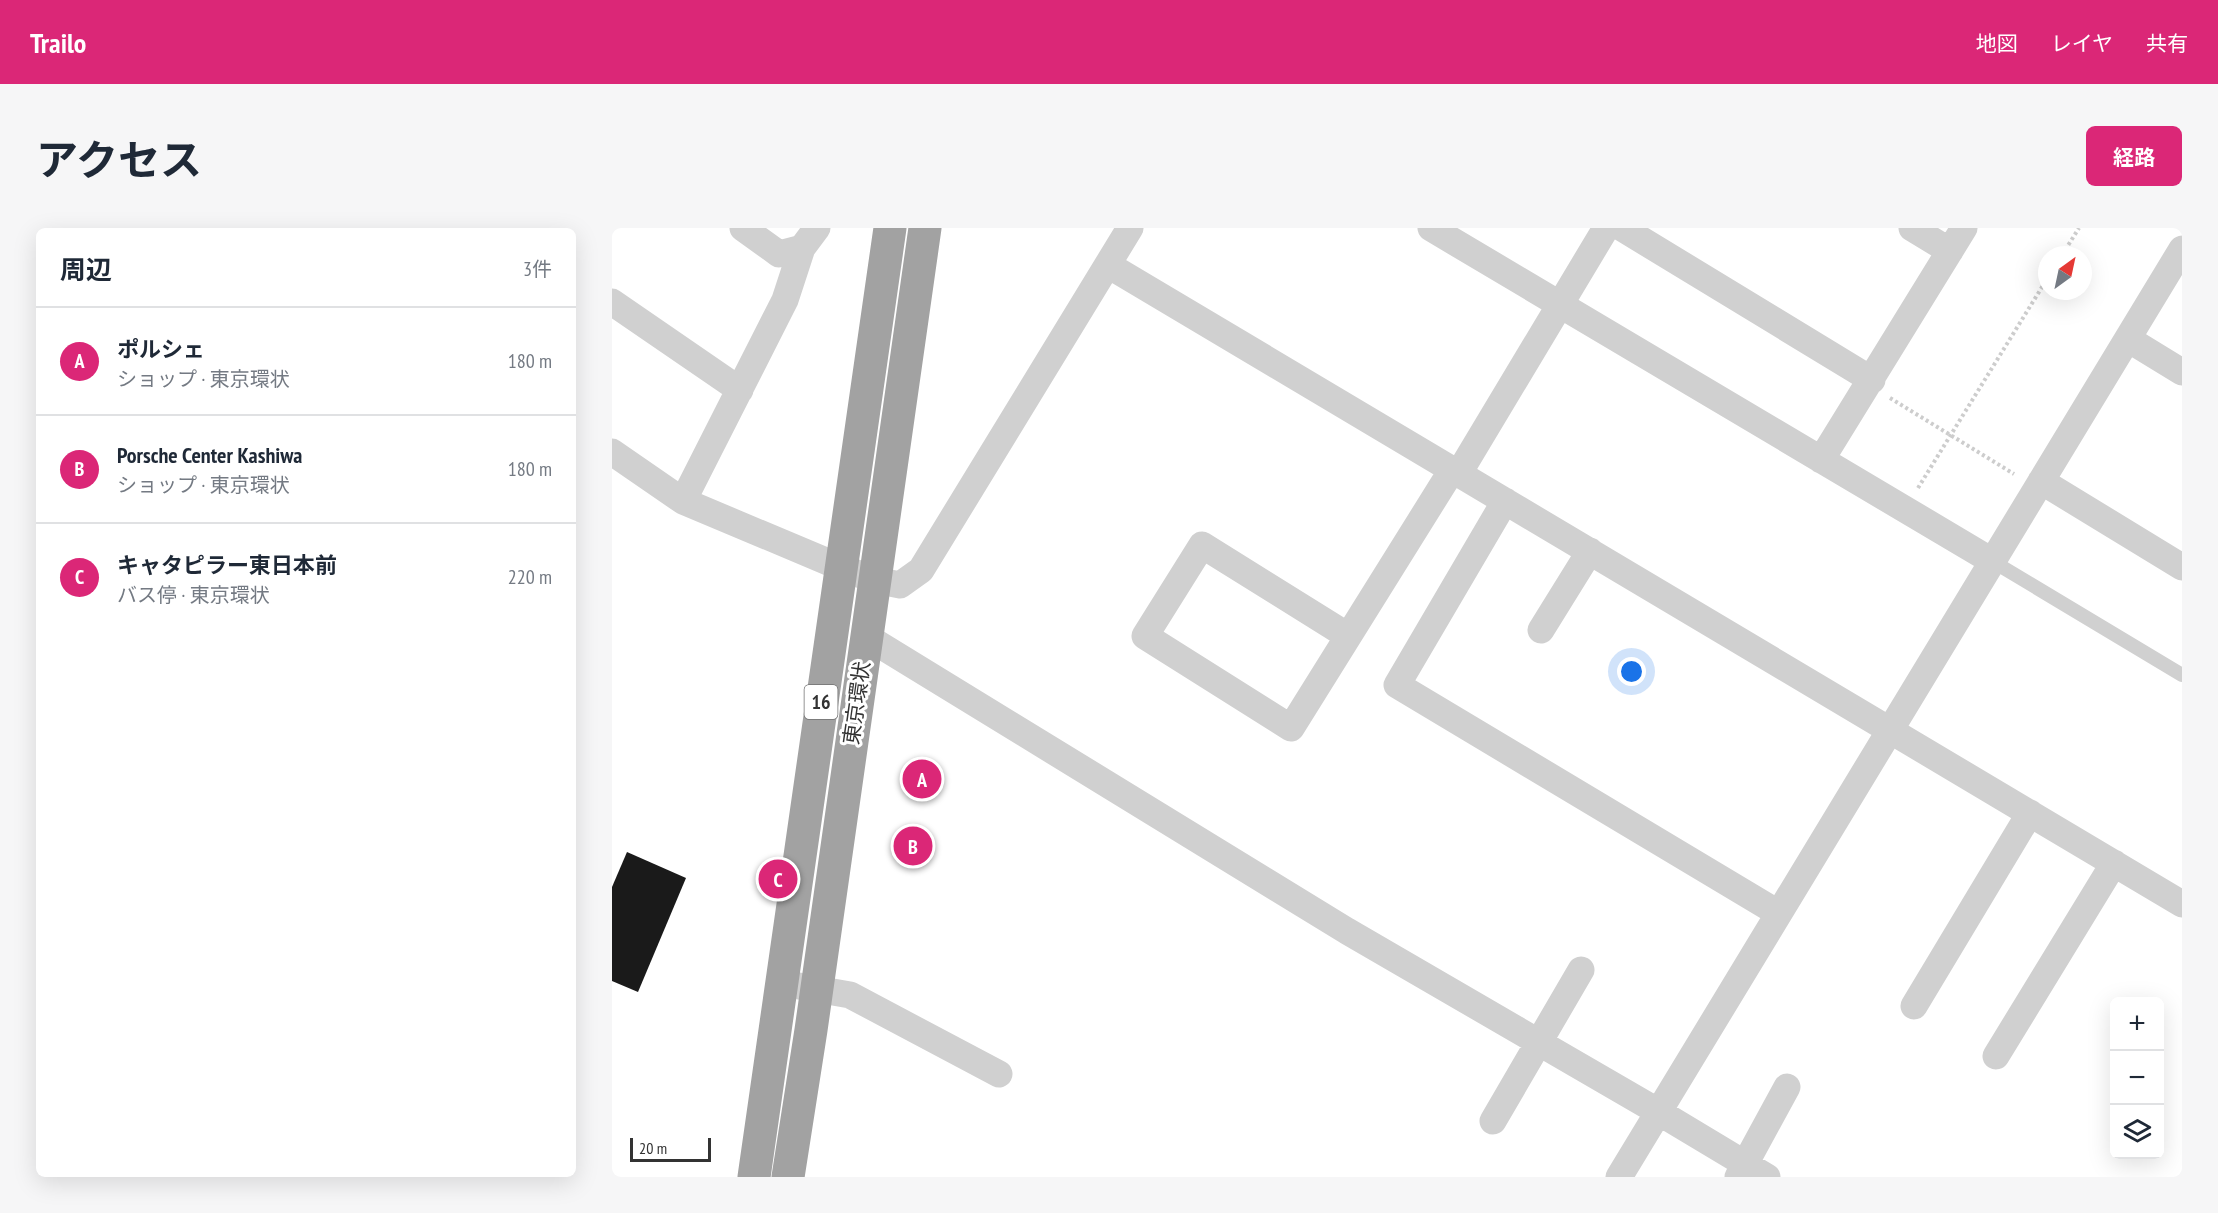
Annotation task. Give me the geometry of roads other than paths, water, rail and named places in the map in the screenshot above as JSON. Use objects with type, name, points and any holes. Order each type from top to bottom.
[{"type":"highway","name":"東京環状","points":[[754,1177],[890,228]]},
{"type":"highway","name":"東京環状","points":[[788,1177],[925,228]]},
{"type":"street","points":[[743,228],[779,254],[810,238]]},
{"type":"street","points":[[612,452],[683,501],[840,567],[875,580],[900,585],[921,570],[1130,228]]},
{"type":"street","points":[[1431,228],[1992,561]]},
{"type":"street","points":[[1348,636],[1202,545],[1145,636],[1291,728],[1348,636],[1456,472],[1606,228]]},
{"type":"street","points":[[1622,228],[1870,382]]},
{"type":"street","points":[[1912,228],[1950,251]]},
{"type":"street","points":[[1821,460],[1964,228]]},
{"type":"street","points":[[683,501],[785,300],[810,238]]},
{"type":"street","points":[[1619,1177],[2182,249]]},
{"type":"street","points":[[1108,265],[2182,904]]},
{"type":"street","points":[[612,302],[740,390]]},
{"type":"street","points":[[2128,339],[2182,372]]},
{"type":"street","points":[[2039,484],[2182,567]]},
{"type":"street","points":[[1505,501],[1397,685],[1778,912]]},
{"type":"street","points":[[1541,630],[1590,551]]},
{"type":"street","points":[[867,637],[1347,931],[1658,1111],[1750,1173],[1787,1087]]},
{"type":"street","points":[[1914,1006],[2030,813]]},
{"type":"street","points":[[1996,1056],[2114,863]]},
{"type":"street","points":[[1493,1121],[1581,970]]},
{"type":"street","points":[[782,983],[850,996],[999,1074]]},
{"type":"lane","points":[[1992,561],[2182,675]]},
{"type":"place","name":"ポルシェ","points":[[922,779]]},
{"type":"place","name":"Porsche Center Kashiwa","points":[[913,846]]},
{"type":"place","name":"キャタピラー東日本前","points":[[778,879]]}]
